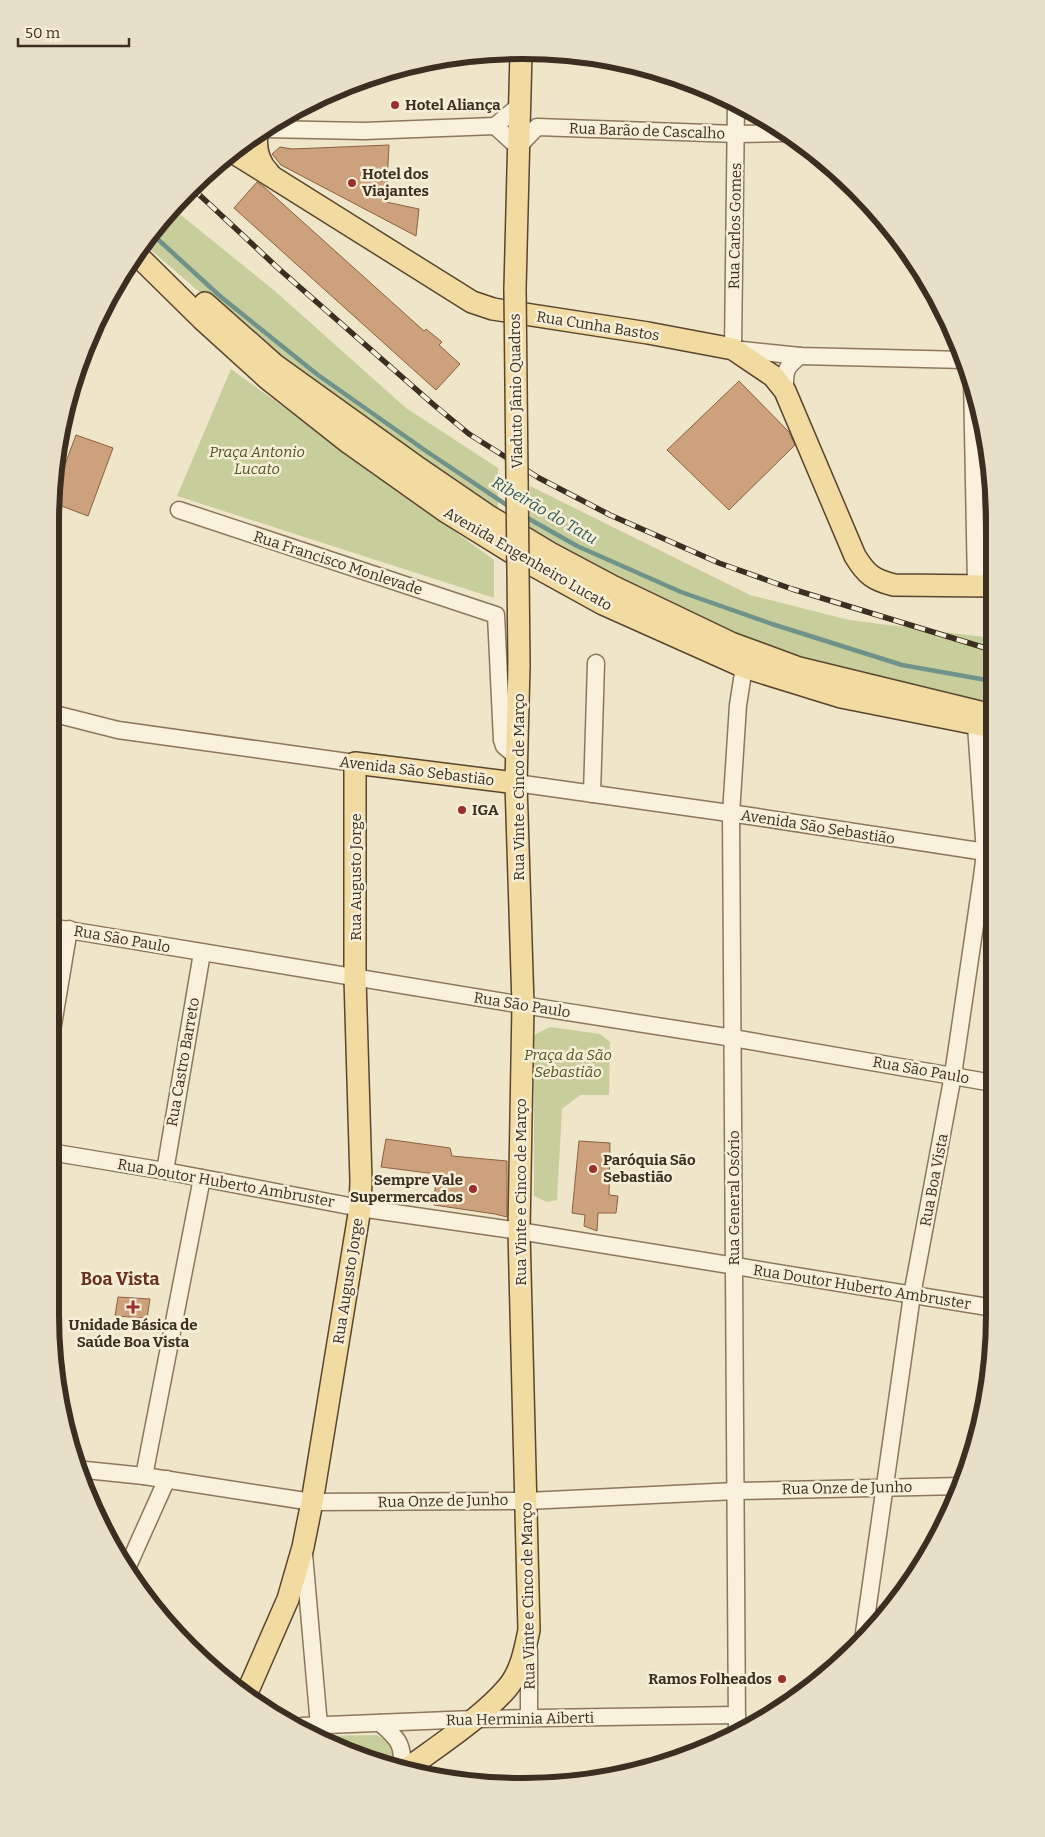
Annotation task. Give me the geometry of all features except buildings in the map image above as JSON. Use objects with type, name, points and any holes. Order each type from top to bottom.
[{"type":"main road","name":"Viaduto Jânio Quadros","points":[[519,665],[514,289],[521,59]]},
{"type":"main road","name":"Rua Cunha Bastos","points":[[256,143],[262,166],[269,173]]},
{"type":"main road","name":"Rua Cunha Bastos","points":[[239,156],[472,302],[493,309],[733,349]]},
{"type":"main road","name":"Avenida Engenheiro Lucato","points":[[145,254],[212,309],[275,365],[350,420],[487,515],[550,553],[684,622],[730,643],[799,668],[985,720]]},
{"type":"main road","name":"Avenida Engenheiro Lucato","points":[[141,259],[202,319],[268,379],[349,443],[445,511],[527,562],[603,604],[744,666],[841,698],[907,710],[985,720]]},
{"type":"main road","points":[[733,349],[773,376],[785,391],[855,556],[864,571],[879,581],[894,585],[984,586]]},
{"type":"main road","points":[[744,666],[750,662],[760,660],[799,668]]},
{"type":"main road","name":"Rua Vinte e Cinco de Março","points":[[519,665],[516,784],[523,1006],[519,1232],[529,1630]]},
{"type":"main road","name":"Avenida São Sebastião","points":[[356,763],[516,784]]},
{"type":"main road","name":"Rua Augusto Jorge","points":[[249,1688],[288,1599],[303,1547],[360,1208],[361,1181],[355,978],[356,763]]},
{"type":"main road","points":[[412,1764],[474,1718],[509,1686],[523,1658],[529,1630]]},
{"type":"street","points":[[277,129],[364,132],[495,126],[519,106]]},
{"type":"street","name":"Rua Carlos Gomes","points":[[733,349],[736,111]]},
{"type":"street","points":[[495,126],[518,147]]},
{"type":"street","name":"Rua Barão de Cascalho","points":[[518,147],[537,127],[737,134],[774,133]]},
{"type":"street","name":"Rua Cunha Bastos","points":[[733,349],[800,356],[957,360]]},
{"type":"street","points":[[785,391],[785,374],[789,364],[800,356]]},
{"type":"street","points":[[974,421],[984,586]]},
{"type":"street","name":"Rua Francisco Monlevade","points":[[179,510],[496,615],[502,740],[504,746],[517,757]]},
{"type":"street","points":[[592,794],[596,663]]},
{"type":"street","name":"Rua General Osório","points":[[737,1723],[731,814],[738,705],[744,666]]},
{"type":"street","name":"Avenida São Sebastião","points":[[59,714],[128,732],[356,763]]},
{"type":"street","name":"Rua Boa Vista","points":[[985,720],[986,764]]},
{"type":"street","name":"Avenida São Sebastião","points":[[516,784],[986,853]]},
{"type":"street","name":"Rua Boa Vista","points":[[865,1626],[912,1295],[953,1076],[986,866]]},
{"type":"street","name":"Rua São Paulo","points":[[59,928],[523,1006],[733,1038],[986,1082]]},
{"type":"street","points":[[59,989],[69,929]]},
{"type":"street","name":"Rua Castro Barreto","points":[[165,1171],[202,953]]},
{"type":"street","name":"Rua Doutor Huberto Ambruster","points":[[59,1153],[165,1171],[360,1208],[986,1307]]},
{"type":"street","points":[[144,1476],[202,1178]]},
{"type":"street","name":"Rua Onze de Junho","points":[[85,1470],[167,1479],[312,1502],[527,1500],[736,1491],[953,1486]]},
{"type":"street","points":[[130,1561],[167,1479]]},
{"type":"street","points":[[303,1547],[319,1726]]},
{"type":"street","name":"Rua Vinte e Cinco de Março","points":[[529,1630],[529,1718]]},
{"type":"street","name":"Rua Herminia Aiberti","points":[[310,1726],[474,1718],[737,1723]]},
{"type":"street","points":[[380,1723],[393,1734],[402,1747],[403,1762]]},
{"type":"green space","points":[[178,213],[276,292],[406,408],[498,468],[498,515],[263,347],[149,248]]},
{"type":"green space","name":"Praça Antonio Lucato","points":[[231,369],[494,560],[494,598],[177,496]]},
{"type":"green space","points":[[530,486],[750,595],[849,620],[986,637],[986,703],[959,699],[784,654],[707,622],[529,531]]},
{"type":"green space","name":"Praça da São Sebastião","points":[[550,1027],[600,1034],[610,1042],[609,1095],[580,1095],[562,1109],[557,1200],[547,1202],[534,1196],[534,1035]]},
{"type":"green space","points":[[377,1735],[389,1743],[393,1756],[392,1759],[373,1754],[330,1736]]},
{"type":"waterway","name":"Ribeirão do Tatu","points":[[157,238],[221,297],[318,375],[511,508]]},
{"type":"waterway","name":"Ribeirão do Tatu","points":[[524,516],[577,546],[681,592],[772,624],[902,665],[986,680]]},
{"type":"railway","points":[[197,193],[279,269],[434,405],[469,434],[539,478],[610,515],[719,563],[792,589],[986,648]]},
{"type":"place","name":"Hotel Aliança","points":[[395,105]]},
{"type":"place","name":"Hotel dos Viajantes","points":[[352,183]]},
{"type":"place","name":"IGA","points":[[462,810]]},
{"type":"place","name":"Paróquia São Sebastião","points":[[593,1169]]},
{"type":"place","name":"Sempre Vale Supermercados","points":[[473,1189]]},
{"type":"place","name":"Unidade Básica de Saúde Boa Vista","points":[[133,1307]]},
{"type":"place","name":"Ramos Folheados","points":[[782,1679]]},
{"type":"district","name":"Boa Vista","points":[[120,1279]]}]
